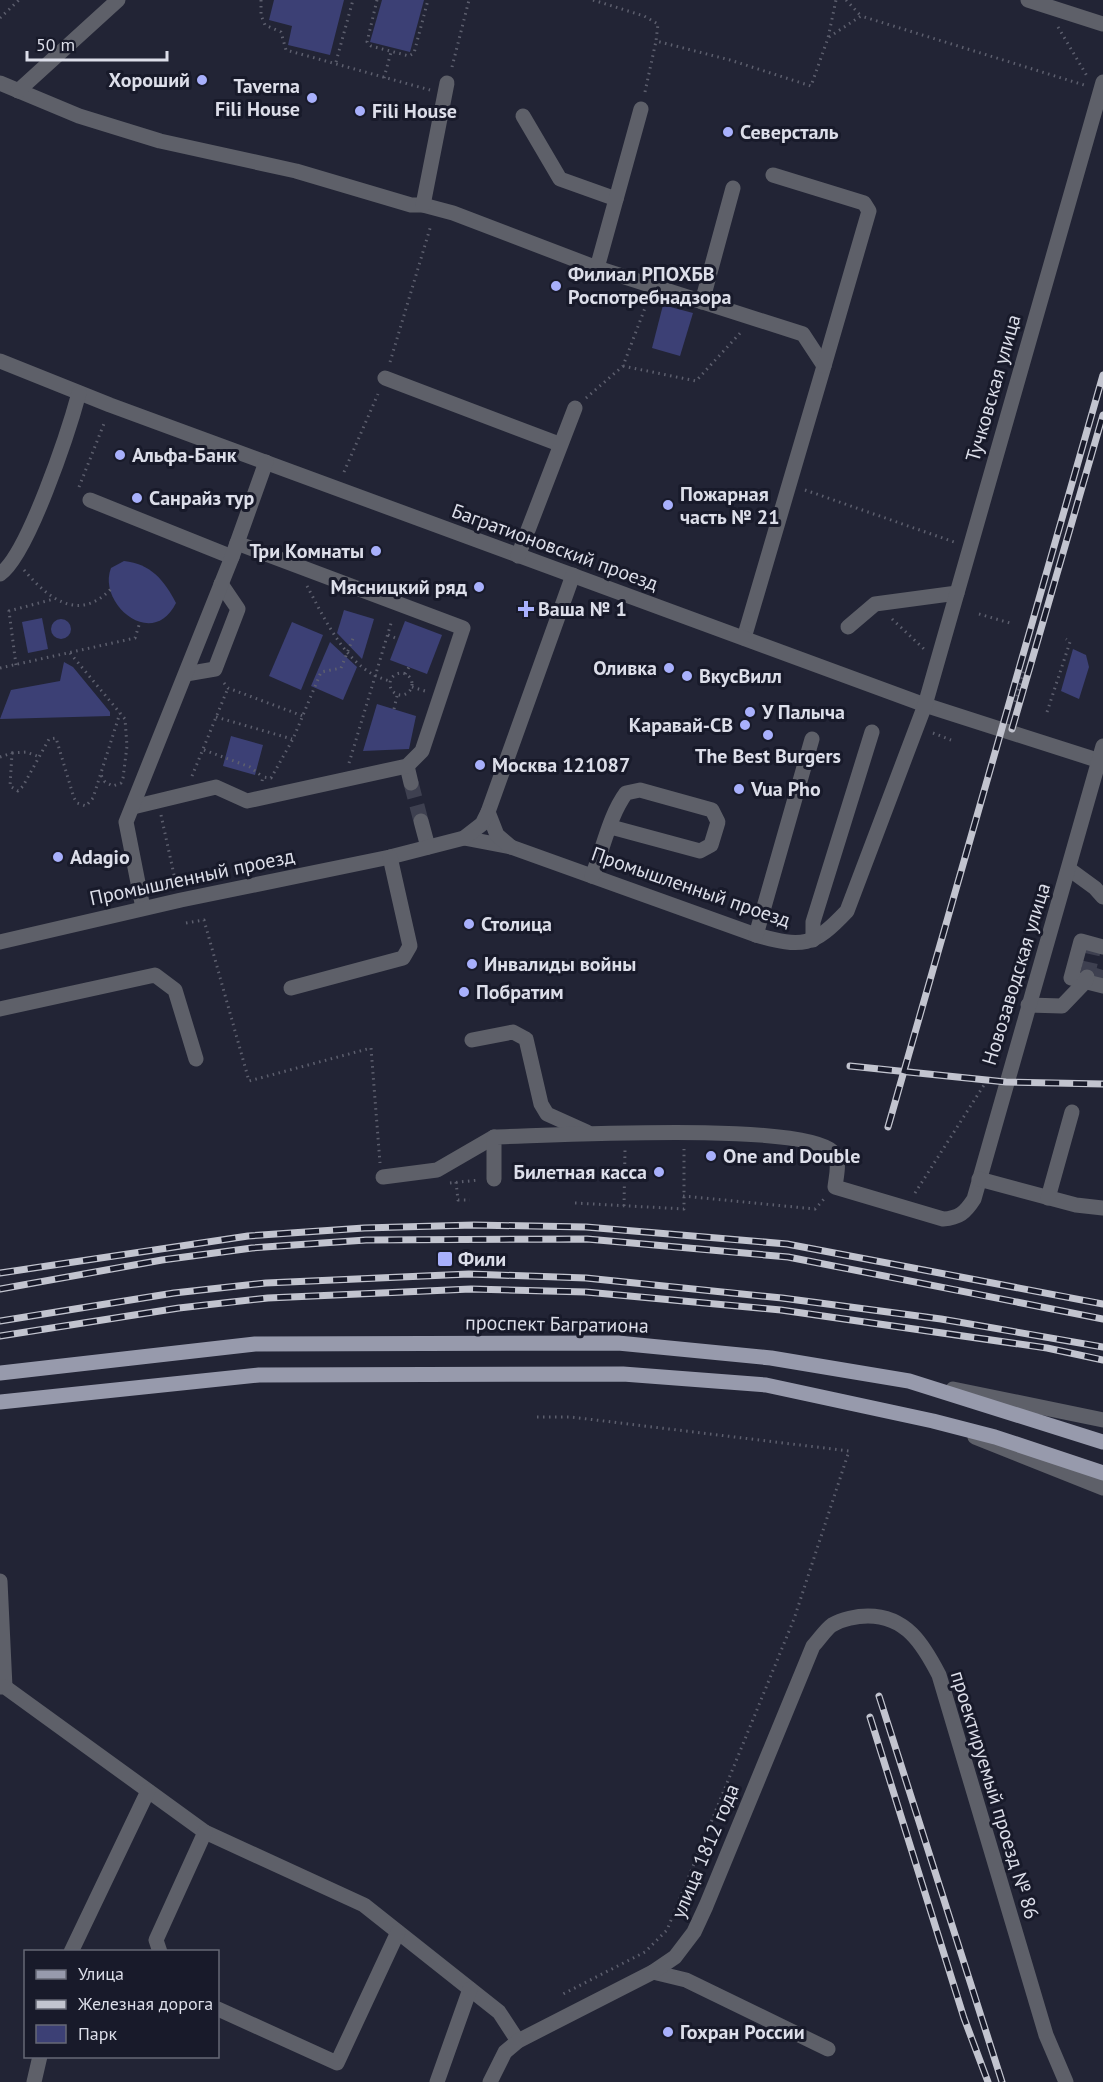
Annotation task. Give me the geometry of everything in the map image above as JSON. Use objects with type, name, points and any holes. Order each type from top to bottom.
[{"type":"main road","name":"проспект Багратиона","points":[[0,1373],[255,1344],[618,1343],[771,1358],[909,1381],[1103,1442]]},
{"type":"main road","points":[[0,1402],[259,1375],[623,1374],[766,1385],[933,1421],[995,1437],[1103,1473]]},
{"type":"street","points":[[18,91],[118,0]]},
{"type":"street","points":[[1028,0],[1103,24]]},
{"type":"street","points":[[0,83],[79,116],[160,141],[296,171],[411,205],[429,207],[652,287],[803,334],[824,366]]},
{"type":"street","name":"Тучковская улица","points":[[925,705],[1101,88]]},
{"type":"street","points":[[429,207],[447,89]]},
{"type":"street","points":[[597,268],[641,109]]},
{"type":"street","points":[[523,116],[560,179],[616,199]]},
{"type":"street","points":[[744,638],[869,212],[864,203],[773,175]]},
{"type":"street","points":[[702,302],[733,188]]},
{"type":"street","name":"Багратионовский проезд","points":[[0,361],[110,405],[925,705],[1101,762]]},
{"type":"street","points":[[385,378],[559,444]]},
{"type":"street","points":[[0,574],[15,559],[28,534],[79,393]]},
{"type":"street","points":[[518,556],[559,444],[575,408]]},
{"type":"street","points":[[143,908],[126,822],[235,550],[266,462]]},
{"type":"street","points":[[90,500],[235,550],[295,565],[463,628],[422,752],[407,766],[247,801],[216,787],[133,807]]},
{"type":"street","name":"Промышленный проезд","points":[[0,942],[143,908],[390,856],[464,838],[482,824],[488,812],[573,576]]},
{"type":"street","points":[[186,674],[215,669],[238,609],[221,584]]},
{"type":"street","points":[[848,627],[875,604],[957,593]]},
{"type":"street","name":"Промышленный проезд","points":[[464,838],[511,847],[756,935],[789,944],[813,940],[825,934],[847,911],[925,705]]},
{"type":"street","points":[[813,940],[813,922],[872,732]]},
{"type":"street","points":[[756,935],[812,739]]},
{"type":"street","name":"Новозаводская улица","points":[[904,1209],[943,1219],[956,1218],[965,1213],[974,1199],[1028,1005],[1101,762],[1103,746]]},
{"type":"street","points":[[407,766],[411,783]]},
{"type":"street","points":[[592,876],[611,827],[626,793],[640,790],[712,810],[718,822],[711,845],[700,851],[611,827]]},
{"type":"street","points":[[488,812],[498,835],[511,847]]},
{"type":"street","points":[[421,821],[428,847]]},
{"type":"street","points":[[291,988],[403,958],[408,953],[410,946],[390,856]]},
{"type":"street","points":[[1069,869],[1095,888],[1103,897]]},
{"type":"street","points":[[1095,982],[1071,978],[1081,941],[1097,948]]},
{"type":"street","points":[[0,1009],[155,975],[175,990],[196,1059]]},
{"type":"street","points":[[1028,1005],[1062,1006],[1095,982]]},
{"type":"street","points":[[472,1040],[513,1032],[526,1039],[541,1104],[547,1114],[592,1134]]},
{"type":"street","points":[[1048,1198],[1072,1112]]},
{"type":"street","points":[[382,1171],[437,1170],[494,1137],[685,1132],[764,1136],[824,1146],[835,1153],[838,1161],[835,1187],[904,1209]]},
{"type":"street","points":[[494,1137],[494,1179]]},
{"type":"street","points":[[979,1179],[1076,1205],[1103,1208]]},
{"type":"street","points":[[909,1381],[1103,1420]]},
{"type":"street","points":[[933,1421],[1103,1488]]},
{"type":"street","points":[[0,1581],[3,1687],[205,1832],[364,1905],[499,2012],[518,2041]]},
{"type":"street","name":"проектируемый проезд № 86","points":[[813,1646],[833,1625],[858,1616],[883,1616],[902,1625],[924,1646],[939,1675],[1046,2035],[1066,2082]]},
{"type":"street","name":"улица 1812 года","points":[[490,2082],[505,2052],[518,2041],[653,1972],[675,1957],[694,1932],[813,1646]]},
{"type":"street","points":[[72,1950],[148,1791]]},
{"type":"street","points":[[159,1950],[156,1940],[205,1832]]},
{"type":"street","points":[[219,2009],[337,2063],[398,1932]]},
{"type":"street","points":[[653,1972],[686,1980],[828,2049]]},
{"type":"street","points":[[437,2082],[470,1989]]},
{"type":"street","points":[[34,2082],[40,2058]]},
{"type":"path","points":[[0,18],[19,0]]},
{"type":"path","points":[[261,0],[261,15],[265,24],[281,32],[286,50],[336,62],[384,78],[447,89],[469,0]]},
{"type":"path","points":[[336,62],[353,0]]},
{"type":"path","points":[[377,0],[367,42],[371,46],[409,56],[414,53],[428,0]]},
{"type":"path","points":[[592,0],[644,16],[658,24],[641,109]]},
{"type":"path","points":[[656,41],[730,60],[811,86],[828,38],[836,0]]},
{"type":"path","points":[[846,0],[861,16],[1101,88]]},
{"type":"path","points":[[1045,5],[1101,88]]},
{"type":"path","points":[[828,38],[861,16]]},
{"type":"path","points":[[384,78],[391,52]]},
{"type":"path","points":[[344,472],[385,378],[429,207]]},
{"type":"path","points":[[575,408],[623,366],[652,287]]},
{"type":"path","points":[[623,366],[696,381],[753,319]]},
{"type":"path","points":[[90,500],[78,486],[110,405]]},
{"type":"path","points":[[789,485],[954,542]]},
{"type":"path","points":[[15,559],[36,584],[54,599],[68,606],[82,605],[111,589]]},
{"type":"path","points":[[295,565],[332,633],[374,677],[390,681]]},
{"type":"path","points":[[16,665],[9,611],[54,599]]},
{"type":"path","points":[[348,765],[398,604]]},
{"type":"path","points":[[979,614],[1010,623]]},
{"type":"path","points":[[0,668],[135,638],[140,622]]},
{"type":"path","points":[[388,635],[398,639]]},
{"type":"path","points":[[204,750],[250,766],[263,777],[271,778],[293,739],[321,672],[341,668],[354,636]]},
{"type":"path","points":[[1047,712],[1070,642],[1066,639]]},
{"type":"path","points":[[70,653],[125,719],[121,783],[113,786],[105,782],[101,775]]},
{"type":"path","points":[[405,674],[409,667]]},
{"type":"path","points":[[1015,702],[1024,671]]},
{"type":"path","points":[[398,673],[405,674],[411,680],[412,687],[405,695],[398,696],[390,688],[390,681],[398,673]]},
{"type":"path","points":[[184,794],[228,688],[303,716]]},
{"type":"path","points":[[394,709],[398,696]]},
{"type":"path","points":[[12,753],[10,786],[15,790],[23,786],[50,739],[56,738],[74,798],[81,805],[90,804],[120,713]]},
{"type":"path","points":[[216,717],[293,739]]},
{"type":"path","points":[[925,731],[951,740]]},
{"type":"path","points":[[0,757],[26,752],[40,757]]},
{"type":"path","points":[[255,799],[263,777]]},
{"type":"path","points":[[157,801],[176,884]]},
{"type":"path","points":[[186,923],[204,920],[249,1081],[371,1048],[382,1171]]},
{"type":"path","points":[[904,1209],[984,1085]]},
{"type":"path","points":[[575,1203],[684,1209],[682,1196],[685,1132]]},
{"type":"path","points":[[624,1206],[626,1133]]},
{"type":"path","points":[[448,1183],[494,1179]]},
{"type":"path","points":[[456,1182],[458,1200],[470,1200]]},
{"type":"path","points":[[682,1196],[815,1209],[835,1187]]},
{"type":"path","points":[[537,1417],[571,1417],[849,1451],[794,1619],[667,1930],[645,1952],[563,1994]]},
{"type":"green space","points":[[274,0],[344,0],[330,55],[288,45],[292,26],[269,20]]},
{"type":"green space","points":[[382,0],[424,0],[410,52],[370,42]]},
{"type":"green space","points":[[663,305],[693,313],[680,356],[652,348]]},
{"type":"green space","points":[[124,561],[142,566],[156,574],[167,587],[176,603],[166,617],[154,623],[141,622],[129,617],[119,607],[112,595],[109,582],[111,568]]},
{"type":"green space","points":[[344,610],[374,619],[362,659],[337,633]]},
{"type":"green space","points":[[42,618],[48,649],[28,653],[22,622]]},
{"type":"green space","points":[[61,619],[68,622],[71,629],[68,636],[61,639],[54,636],[51,629],[54,622]]},
{"type":"green space","points":[[405,621],[442,635],[427,674],[390,660]]},
{"type":"green space","points":[[292,622],[323,635],[301,690],[269,676]]},
{"type":"green space","points":[[330,642],[357,667],[343,700],[311,686]]},
{"type":"green space","points":[[1073,649],[1086,655],[1089,667],[1079,699],[1061,691]]},
{"type":"green space","points":[[64,662],[73,667],[110,712],[110,716],[0,719],[11,690],[60,681]]},
{"type":"green space","points":[[377,704],[416,716],[409,749],[363,751]]},
{"type":"green space","points":[[231,736],[263,745],[255,775],[223,766]]},
{"type":"tunnel","points":[[411,783],[421,821]]},
{"type":"tunnel","points":[[1087,977],[1093,951]]},
{"type":"tunnel","points":[[1100,980],[1103,970]]},
{"type":"railway","points":[[888,1127],[1103,375]]},
{"type":"railway","points":[[1012,729],[1103,415]]},
{"type":"railway","points":[[850,1066],[1006,1082],[1103,1084]]},
{"type":"railway","points":[[0,1273],[248,1236],[364,1228],[474,1225],[586,1227],[787,1244],[1103,1304]]},
{"type":"railway","points":[[0,1289],[162,1260],[252,1248],[366,1240],[587,1239],[788,1257],[1103,1319]]},
{"type":"railway","points":[[0,1321],[174,1293],[266,1283],[469,1274],[586,1278],[782,1298],[941,1319],[1103,1347]]},
{"type":"railway","points":[[0,1336],[179,1308],[268,1298],[471,1289],[586,1292],[781,1310],[1047,1348],[1103,1360]]},
{"type":"railway","points":[[879,1696],[1002,2082]]},
{"type":"railway","points":[[870,1717],[964,2018],[988,2082]]},
{"type":"place","name":"Хороший","points":[[202,80]]},
{"type":"place","name":"Taverna Fili House","points":[[312,98]]},
{"type":"place","name":"Fili House","points":[[360,111]]},
{"type":"place","name":"Северсталь","points":[[728,132]]},
{"type":"place","name":"Филиал РПОХБВ Роспотребнадзора","points":[[556,286]]},
{"type":"place","name":"Альфа-Банк","points":[[120,455]]},
{"type":"place","name":"Санрайз тур","points":[[137,498]]},
{"type":"place","name":"Пожарная часть № 21","points":[[668,505]]},
{"type":"place","name":"Три Комнаты","points":[[376,551]]},
{"type":"place","name":"Мясницкий ряд","points":[[479,587]]},
{"type":"place","name":"Ваша № 1","points":[[526,609]]},
{"type":"place","name":"Оливка","points":[[669,668]]},
{"type":"place","name":"ВкусВилл","points":[[687,676]]},
{"type":"place","name":"У Палыча","points":[[750,712]]},
{"type":"place","name":"Каравай-СВ","points":[[745,725]]},
{"type":"place","name":"The Best Burgers","points":[[768,735]]},
{"type":"place","name":"Москва 121087","points":[[480,765]]},
{"type":"place","name":"Vua Pho","points":[[739,789]]},
{"type":"place","name":"Adagio","points":[[58,857]]},
{"type":"place","name":"Столица","points":[[469,924]]},
{"type":"place","name":"Инвалиды войны","points":[[472,964]]},
{"type":"place","name":"Побратим","points":[[464,992]]},
{"type":"place","name":"One and Double","points":[[711,1156]]},
{"type":"place","name":"Билетная касса","points":[[659,1172]]},
{"type":"place","name":"Фили","points":[[445,1259]]},
{"type":"place","name":"Гохран России","points":[[668,2032]]}]
